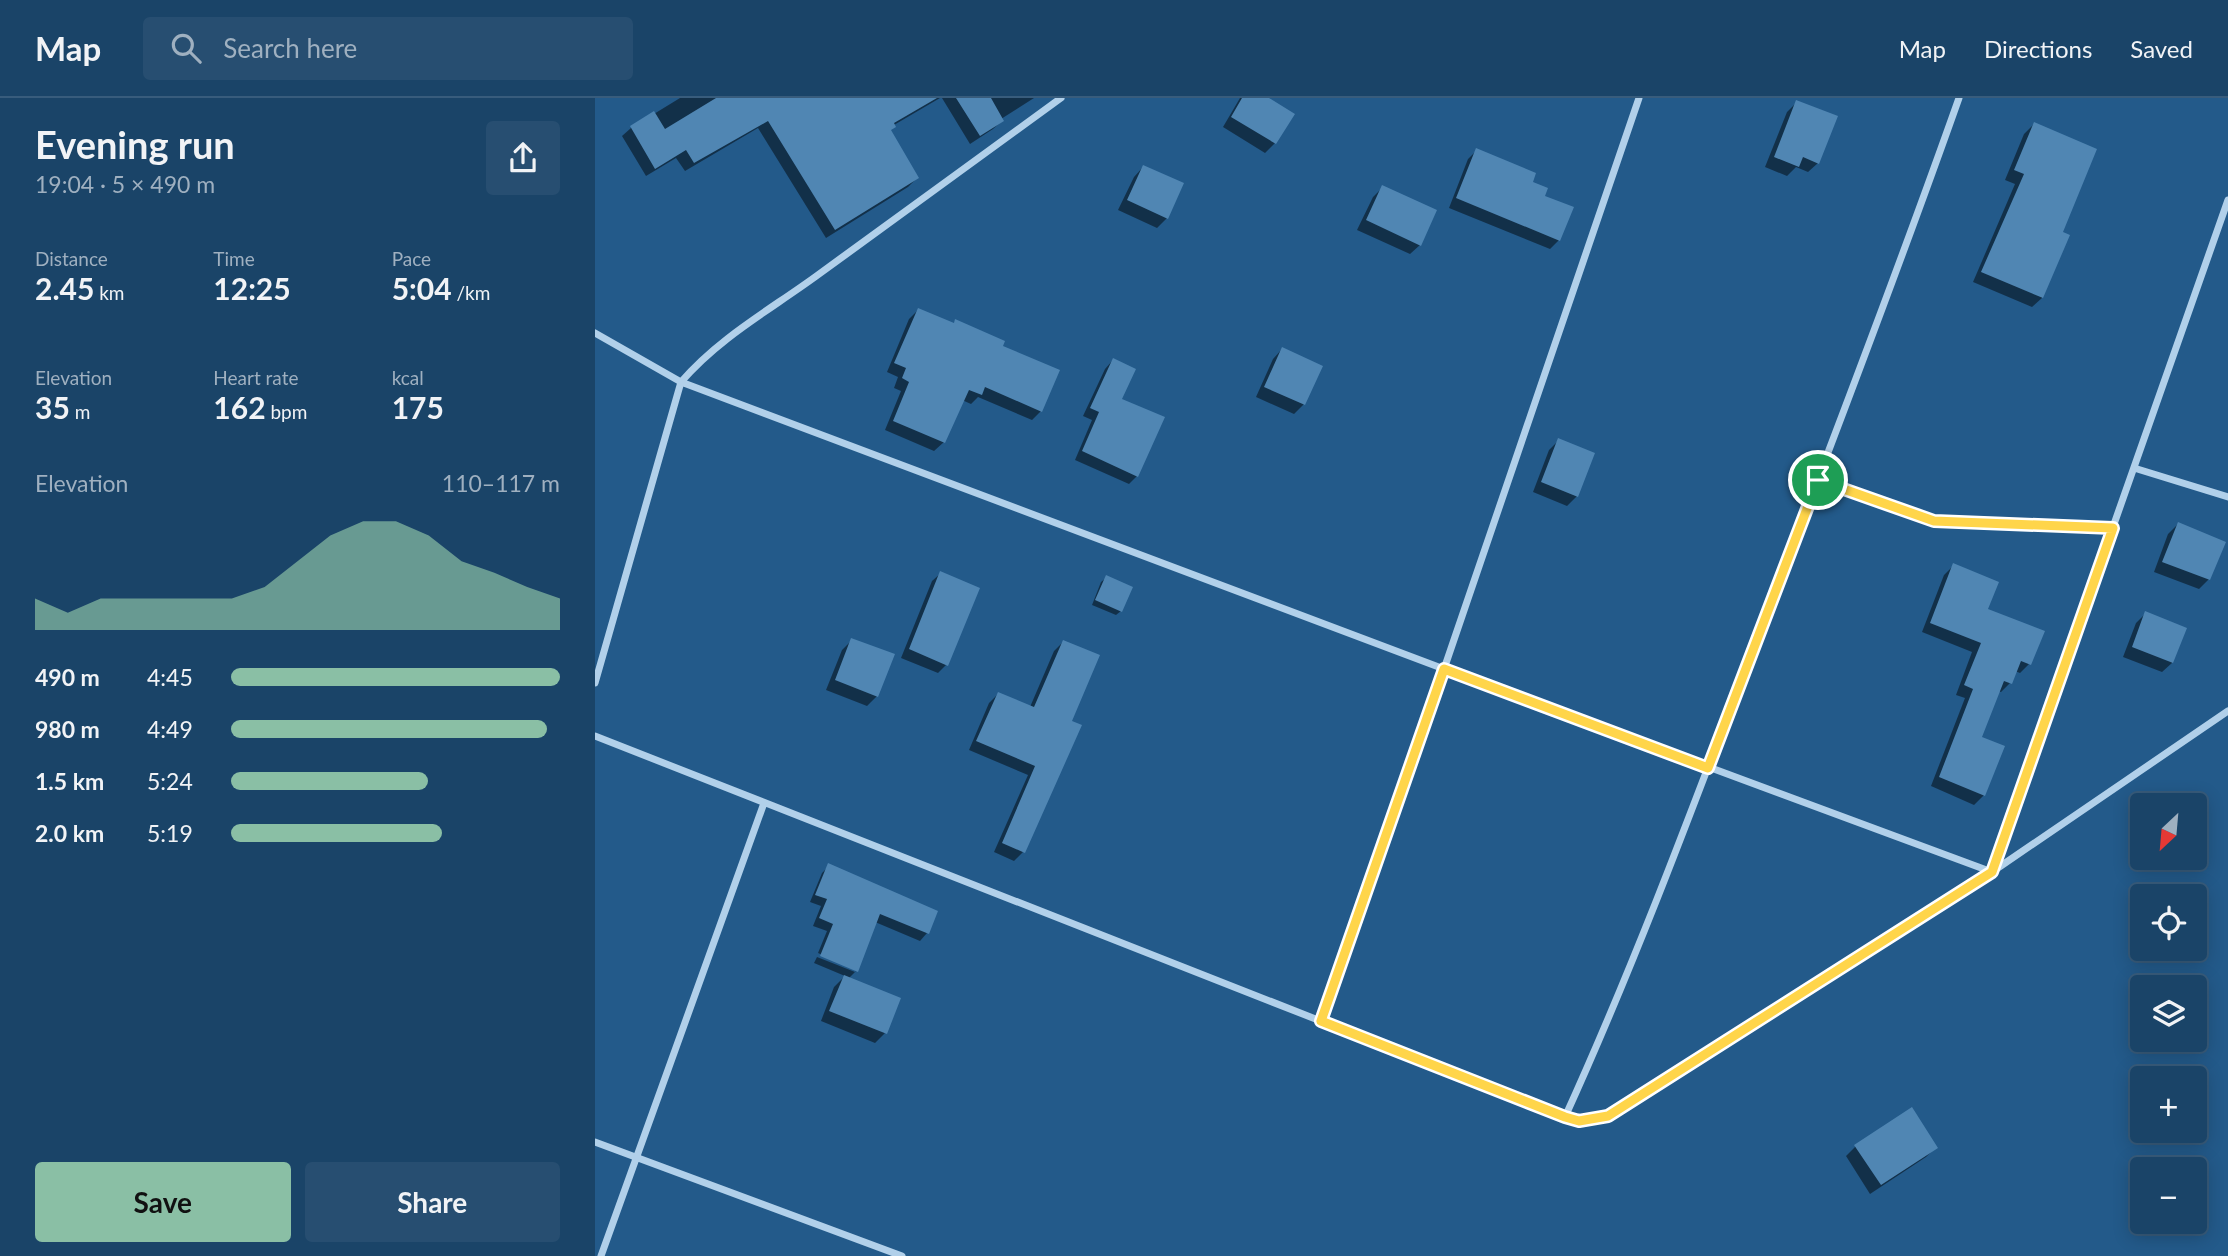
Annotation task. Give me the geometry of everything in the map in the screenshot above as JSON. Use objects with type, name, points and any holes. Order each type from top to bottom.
[{"type":"street","points":[[595,683],[681,382],[700,360],[756,316],[1061,98]]},
{"type":"street","points":[[1321,1021],[1639,98]]},
{"type":"street","points":[[1565,1117],[1613,1012],[1708,768],[1896,274],[1959,98]]},
{"type":"street","points":[[1992,872],[2228,200]]},
{"type":"street","points":[[595,333],[681,382],[1992,872]]},
{"type":"street","points":[[2134,468],[2228,497]]},
{"type":"street","points":[[1818,480],[1934,521],[2113,528]]},
{"type":"street","points":[[595,736],[1579,1121],[1608,1116],[1992,872],[2228,711]]},
{"type":"street","points":[[601,1256],[764,803]]},
{"type":"street","points":[[595,1142],[902,1256]]},
{"type":"building","points":[[716,98],[937,98],[894,123],[896,127],[891,130],[919,178],[835,230],[768,121],[694,163],[686,150],[655,169],[630,126],[654,111],[665,129]]},
{"type":"building","points":[[956,98],[991,98],[1004,121],[980,136]]},
{"type":"building","points":[[1242,98],[1269,98],[1295,114],[1276,144],[1231,117]]},
{"type":"building","points":[[1796,100],[1838,116],[1819,164],[1803,157],[1799,167],[1774,157]]},
{"type":"building","points":[[2034,122],[2097,149],[2063,232],[2070,235],[2043,298],[1981,272],[2024,174],[2014,170]]},
{"type":"building","points":[[1476,148],[1536,173],[1533,182],[1548,188],[1545,196],[1574,207],[1560,241],[1456,198]]},
{"type":"building","points":[[1143,165],[1184,183],[1168,219],[1127,200]]},
{"type":"building","points":[[1382,185],[1437,210],[1421,246],[1366,220]]},
{"type":"building","points":[[918,308],[954,323],[955,319],[1005,341],[1003,346],[1060,370],[1042,412],[985,387],[982,395],[969,390],[945,443],[893,421],[909,382],[902,378],[906,368],[894,363]]},
{"type":"building","points":[[1282,347],[1323,366],[1305,405],[1264,387]]},
{"type":"building","points":[[1113,358],[1136,369],[1122,399],[1165,417],[1138,477],[1082,451],[1099,412],[1090,408]]},
{"type":"building","points":[[1558,438],[1595,453],[1578,497],[1541,482]]},
{"type":"building","points":[[2178,522],[2226,542],[2210,580],[2162,562]]},
{"type":"building","points":[[1953,563],[1999,582],[1988,609],[2045,631],[2031,665],[2021,661],[2012,684],[2004,681],[1982,737],[2005,746],[1985,796],[1939,777],[1973,689],[1964,685],[1981,643],[1930,623]]},
{"type":"building","points":[[940,571],[980,588],[948,666],[909,649]]},
{"type":"building","points":[[1106,575],[1133,587],[1122,612],[1095,600]]},
{"type":"building","points":[[2145,611],[2187,628],[2173,663],[2132,647]]},
{"type":"building","points":[[851,638],[895,654],[878,697],[835,680]]},
{"type":"building","points":[[1063,640],[1100,655],[1072,721],[1082,725],[1025,853],[1002,843],[1035,766],[976,741],[998,692],[1034,707]]},
{"type":"building","points":[[828,863],[938,911],[929,934],[880,914],[858,972],[820,956],[833,924],[819,918],[827,899],[815,895]]},
{"type":"building","points":[[844,975],[901,998],[887,1034],[829,1011]]},
{"type":"building","points":[[1912,1107],[1938,1148],[1881,1185],[1854,1145]]},
{"type":"route","points":[[1818,480],[1934,521],[2113,528],[1992,872],[1608,1116],[1593,1120],[1579,1121],[1565,1117],[1321,1021],[1444,669],[1708,768],[1818,480]]}]
